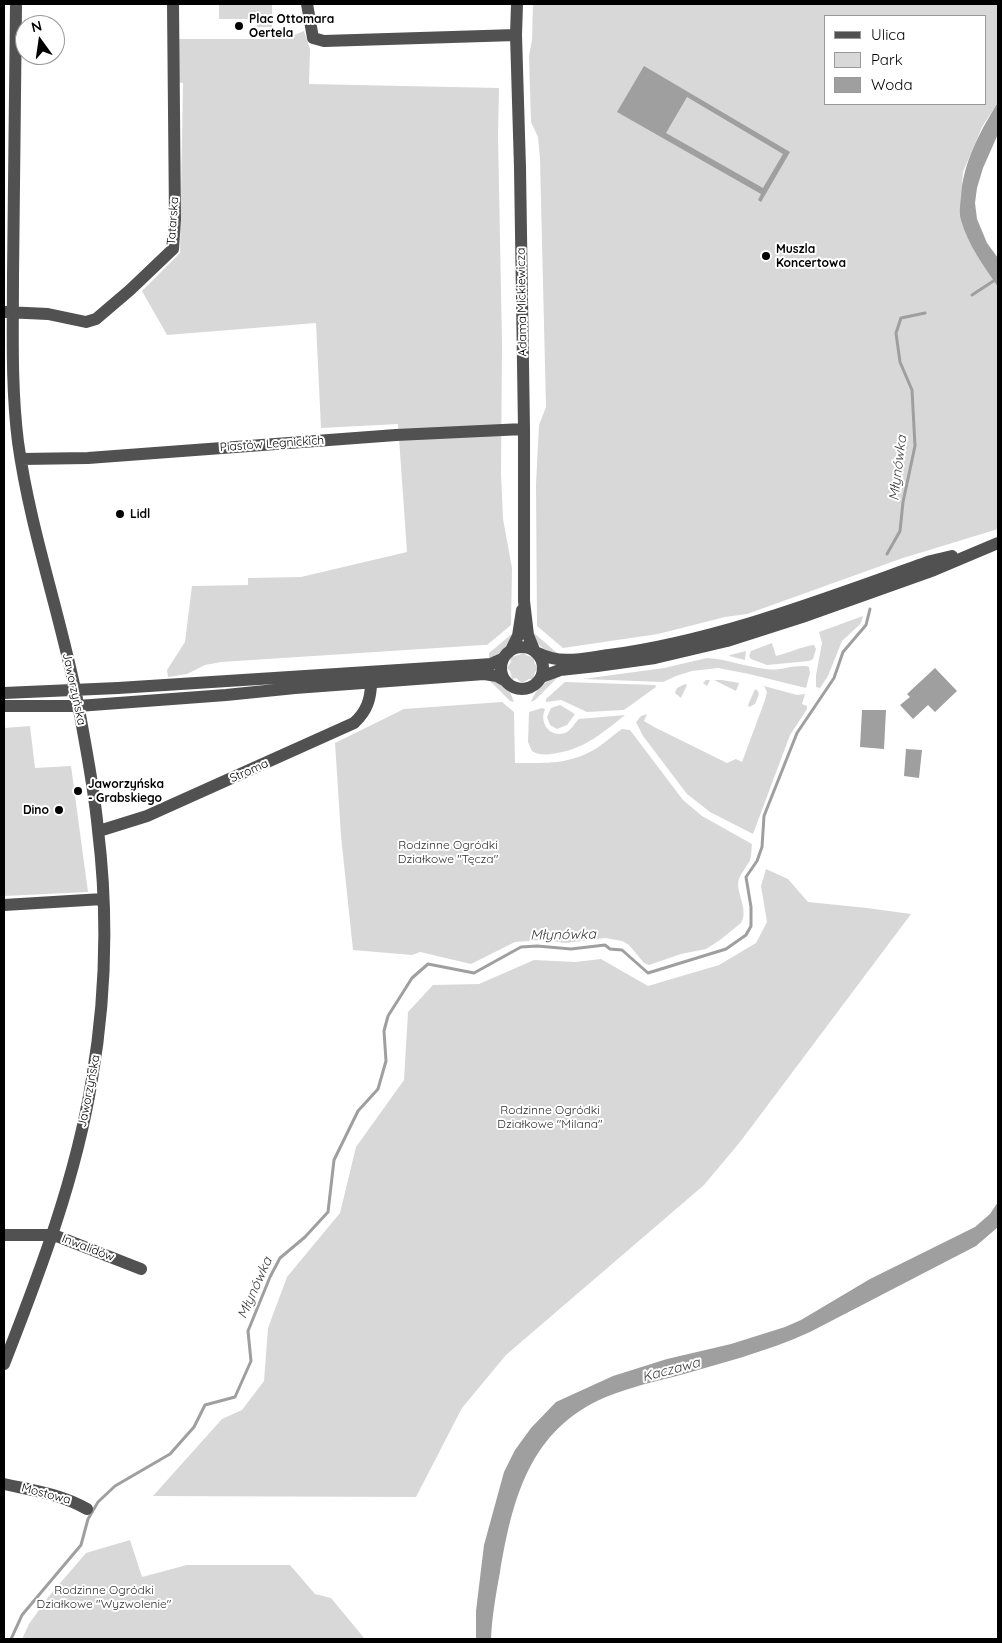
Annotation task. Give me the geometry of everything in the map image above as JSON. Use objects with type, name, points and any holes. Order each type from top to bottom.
[{"type":"street","name":"Jaworzyńska","points":[[4,1364],[52,1235],[77,1149],[92,1083],[102,998],[103,898],[99,831],[78,706],[29,504],[21,459],[14,399],[8,312],[16,4]]},
{"type":"street","name":"Tatarska","points":[[8,312],[48,314],[86,322],[96,319],[173,249],[175,219],[174,4]]},
{"type":"street","points":[[306,4],[313,38],[324,41],[516,35]]},
{"type":"street","name":"Adama Mickiewicza","points":[[517,4],[516,35],[524,429],[524,601],[528,635],[536,652]]},
{"type":"street","name":"Piastów Legnickich","points":[[21,459],[88,458],[396,435],[524,429]]},
{"type":"street","points":[[541,677],[560,670],[622,663],[692,650],[727,641],[931,561],[982,549],[998,543]]},
{"type":"street","name":"Adama Mickiewicza","points":[[512,648],[518,636],[524,601]]},
{"type":"street","points":[[4,693],[492,664],[502,659],[512,648],[522,646],[554,660],[562,660],[644,649],[693,639],[800,612]]},
{"type":"street","points":[[4,706],[78,706],[484,674],[496,676],[512,687],[522,689],[534,686],[541,677],[543,664],[536,652]]},
{"type":"street","points":[[502,659],[500,670],[504,680]]},
{"type":"street","name":"Stroma","points":[[99,831],[147,816],[354,723],[366,710],[371,682]]},
{"type":"street","points":[[4,905],[103,898]]},
{"type":"street","name":"Inwalidów","points":[[4,1235],[52,1235],[88,1247],[140,1270]]},
{"type":"street","name":"Mostowa","points":[[4,1484],[56,1495],[75,1502],[86,1509]]},
{"type":"green space","points":[[219,4],[272,4],[272,27],[257,27],[256,19],[219,19]]},
{"type":"green space","points":[[533,4],[998,4],[998,102],[982,127],[963,172],[960,212],[998,287],[998,529],[903,558],[747,614],[725,617],[658,634],[563,648],[537,626],[536,484],[539,425],[546,407],[540,159],[538,137],[531,122],[529,56],[532,40]]},
{"type":"green space","points":[[304,31],[310,49],[309,84],[499,88],[498,135],[502,343],[501,474],[503,519],[512,568],[511,625],[487,645],[221,662],[205,665],[187,674],[168,677],[167,670],[185,642],[192,586],[248,585],[248,578],[301,577],[407,552],[398,424],[321,428],[316,323],[167,335],[142,291],[180,253],[183,83],[174,82],[175,39],[284,39]]},
{"type":"green space","points":[[863,616],[861,623],[842,641],[828,676],[820,688],[816,687],[816,675],[822,643],[819,632]]},
{"type":"green space","points":[[513,633],[504,649],[489,660],[489,653]]},
{"type":"green space","points":[[534,633],[558,655],[545,650],[537,642]]},
{"type":"green space","points":[[772,643],[776,656],[811,645],[814,645],[816,649],[813,659],[809,661],[767,665],[751,659],[749,656],[751,651]]},
{"type":"green space","points":[[746,651],[745,660],[729,656],[730,655]]},
{"type":"green space","points":[[523,652],[535,658],[534,662],[538,669],[533,679],[522,683],[516,678],[512,679],[507,668],[511,662],[510,657]]},
{"type":"green space","points":[[707,658],[771,669],[806,666],[809,667],[810,673],[806,688],[718,668],[692,671],[663,682],[583,679],[664,668]]},
{"type":"green space","points":[[559,676],[531,702],[535,693],[542,686]]},
{"type":"green space","points":[[492,678],[510,692],[514,702],[510,701],[490,681]]},
{"type":"green space","points":[[706,680],[710,680],[707,686],[703,683]]},
{"type":"green space","points":[[714,680],[722,680],[739,683],[736,691]]},
{"type":"green space","points":[[565,682],[655,685],[656,687],[624,710],[587,712],[561,700],[546,702],[546,699]]},
{"type":"green space","points":[[685,684],[687,685],[681,698],[675,693],[677,688]]},
{"type":"green space","points":[[764,686],[797,695],[805,694],[802,704],[807,706],[807,709],[790,735],[753,834],[710,812],[687,794],[643,736],[636,722],[641,716],[647,714],[644,721],[654,727],[727,763],[736,759],[742,762],[765,700],[767,692]]},
{"type":"green space","points":[[755,689],[759,694],[755,704],[749,707],[748,705]]},
{"type":"green space","name":"Rodzinne Ogródki Działkowe \"Tęcza\"","points":[[502,702],[514,712],[515,763],[557,762],[577,758],[597,748],[622,729],[630,730],[683,800],[702,816],[752,844],[750,860],[738,881],[744,914],[741,923],[706,949],[681,954],[649,965],[644,963],[629,945],[622,941],[605,938],[566,943],[542,940],[515,942],[471,964],[420,952],[412,955],[353,950],[341,836],[335,743],[404,709]]},
{"type":"green space","points":[[560,705],[575,714],[567,725],[557,729],[550,725],[547,717],[551,708]]},
{"type":"green space","points":[[542,708],[545,709],[543,714],[544,724],[550,731],[559,734],[567,732],[579,719],[625,715],[599,735],[582,745],[562,752],[541,754],[532,751],[528,742],[529,712]]},
{"type":"green space","points":[[30,726],[35,768],[71,766],[88,892],[4,896],[4,728]]},
{"type":"green space","name":"Rodzinne Ogródki Działkowe \"Milana\"","points":[[766,869],[788,879],[808,902],[911,914],[740,1142],[704,1185],[506,1355],[462,1408],[416,1497],[153,1496],[222,1419],[242,1410],[264,1381],[268,1328],[287,1277],[340,1213],[356,1147],[404,1080],[408,1012],[433,985],[479,984],[534,960],[575,962],[601,959],[648,986],[719,965],[756,943],[767,922],[761,886]]},
{"type":"green space","name":"Rodzinne Ogródki Działkowe \"Wyzwolenie\"","points":[[130,1540],[142,1577],[187,1565],[290,1565],[315,1594],[331,1598],[365,1639],[22,1639],[29,1624],[49,1596],[86,1553]]},
{"type":"water","points":[[644,66],[790,152],[761,202],[758,200],[761,194],[617,112]],"holes":[[[687,97],[783,154],[763,188],[666,133]]]},
{"type":"water","points":[[998,102],[998,134],[983,168],[975,203],[977,219],[987,243],[998,258],[998,287],[972,247],[964,229],[960,212],[962,184],[969,159],[979,136]]},
{"type":"water","points":[[935,668],[957,691],[935,712],[928,705],[913,719],[900,705],[910,697],[907,694]]},
{"type":"water","points":[[862,710],[886,710],[884,749],[860,747]]},
{"type":"water","points":[[906,749],[922,750],[919,778],[904,776]]},
{"type":"water","name":"Kaczawa","points":[[998,1202],[998,1227],[976,1246],[810,1332],[742,1357],[615,1393],[574,1415],[554,1432],[539,1452],[527,1473],[518,1496],[505,1546],[494,1605],[491,1639],[476,1639],[476,1611],[484,1545],[504,1472],[515,1450],[531,1428],[556,1402],[613,1376],[667,1359],[731,1344],[801,1320],[870,1279],[975,1227],[990,1214]]},
{"type":"waterway","name":"Młynówka","points":[[972,295],[998,278]]},
{"type":"waterway","name":"Młynówka","points":[[887,554],[900,531],[903,502],[915,446],[912,390],[900,362],[896,333],[901,318],[925,313]]},
{"type":"waterway","name":"Młynówka","points":[[11,1639],[22,1615],[81,1545],[88,1519],[98,1502],[115,1486],[170,1454],[194,1427],[205,1405],[235,1397],[251,1361],[248,1331],[270,1277],[280,1258],[305,1237],[328,1212],[334,1160],[358,1111],[378,1089],[386,1061],[384,1031],[388,1016],[412,978],[428,964],[474,973],[521,947],[537,946],[571,949],[605,945],[610,949],[622,950],[648,973],[726,949],[746,935],[751,926],[751,907],[746,877],[757,861],[762,847],[764,816],[797,733],[834,678],[843,652],[866,625],[870,609]]},
{"type":"place","name":"Plac Ottomara Oertela","points":[[239,26]]},
{"type":"place","name":"Muszla Koncertowa","points":[[766,256]]},
{"type":"place","name":"Lidl","points":[[120,514]]},
{"type":"place","name":"Jaworzyńska - Grabskiego","points":[[78,791]]},
{"type":"place","name":"Dino","points":[[59,810]]}]
